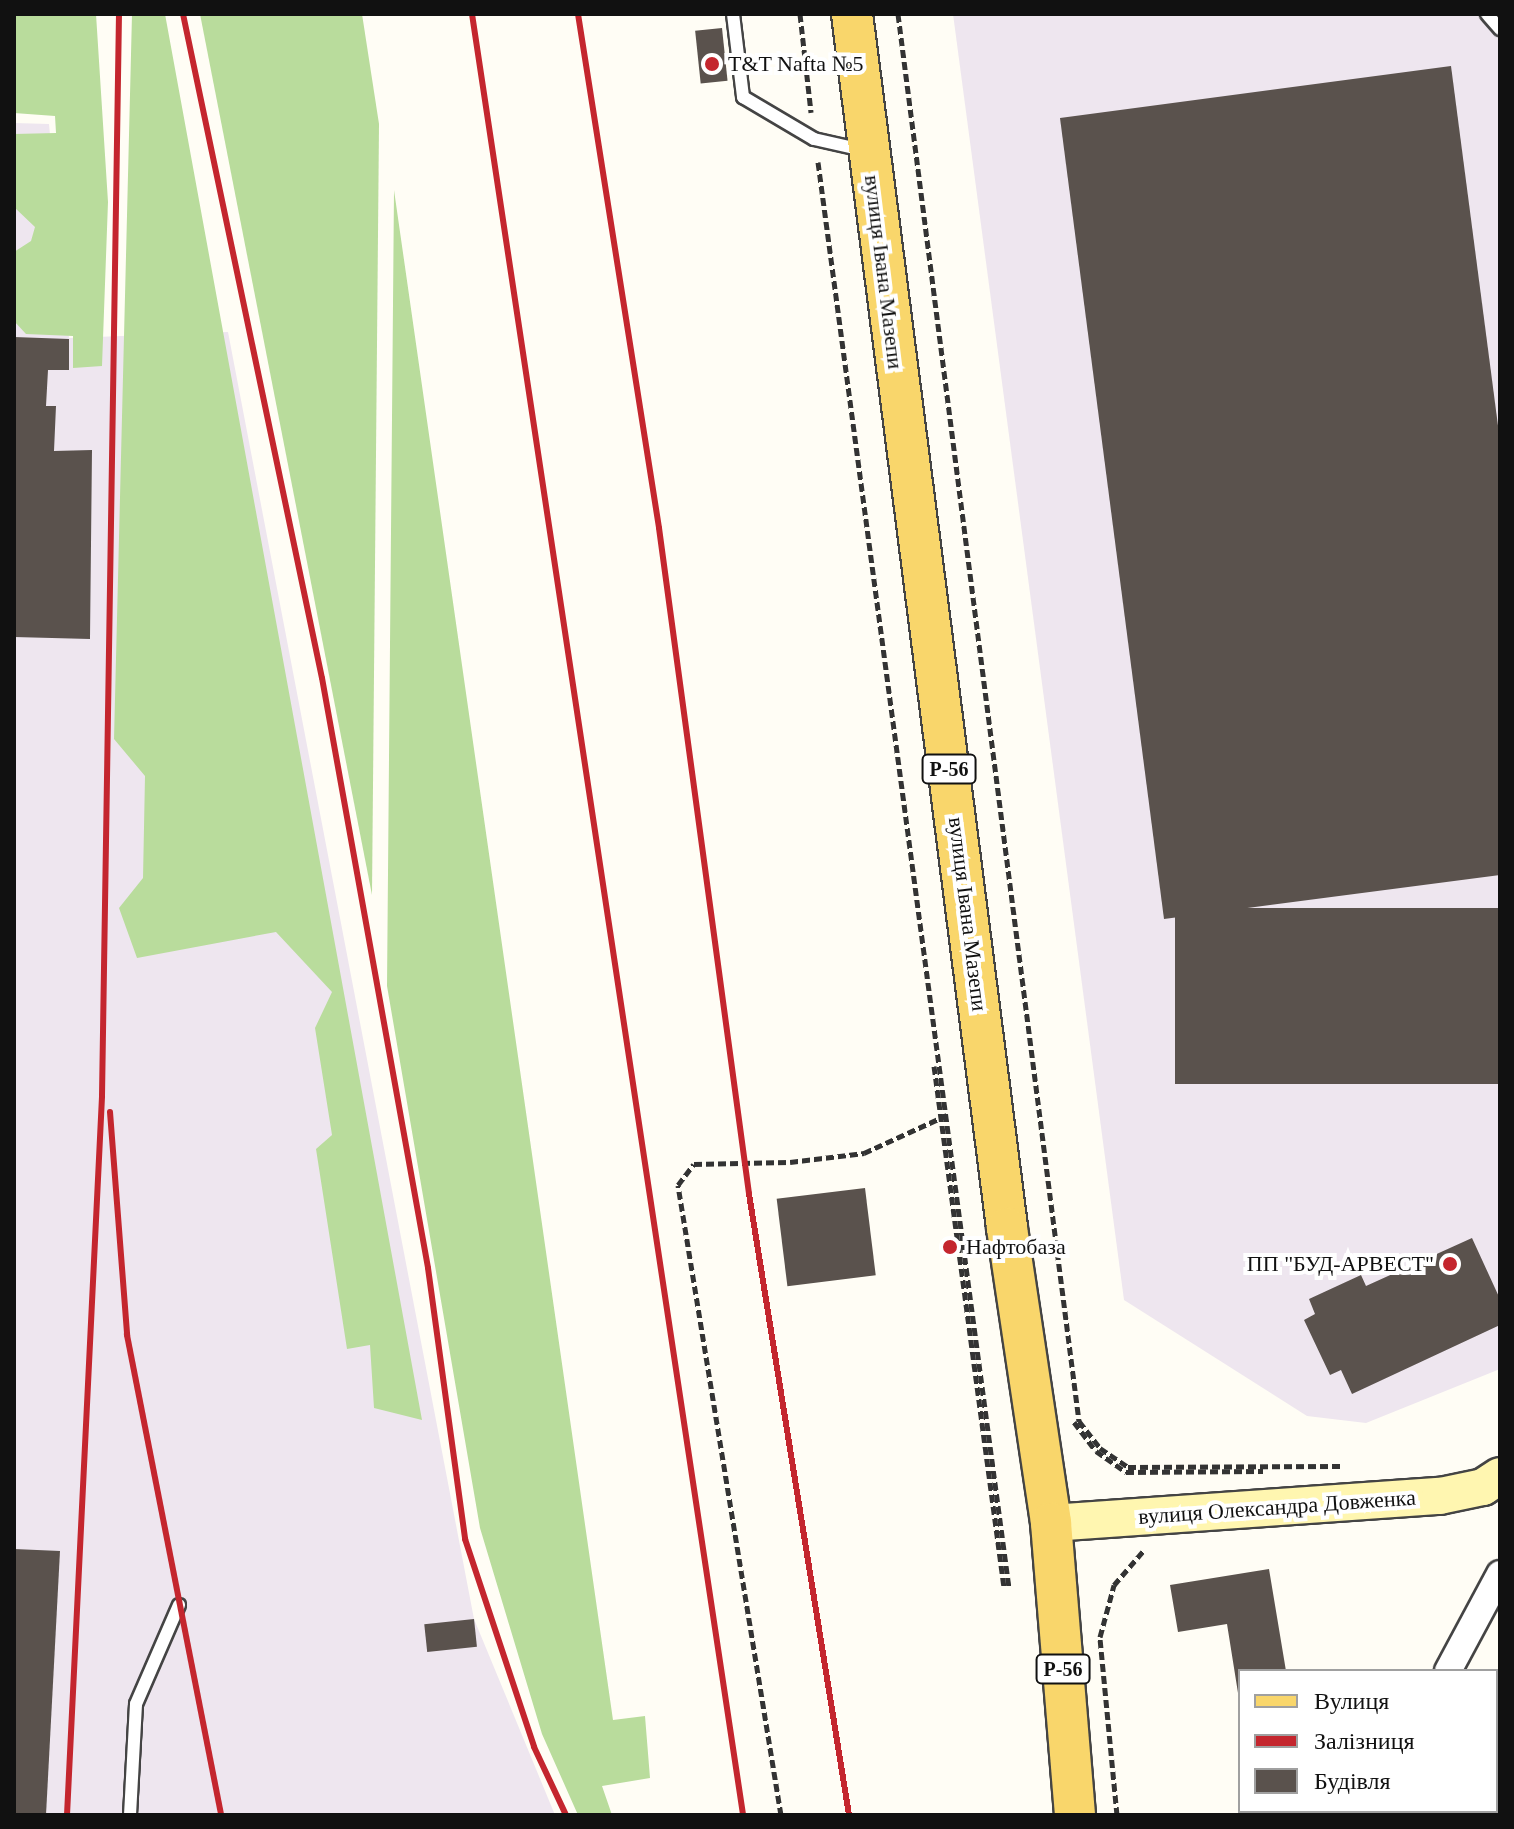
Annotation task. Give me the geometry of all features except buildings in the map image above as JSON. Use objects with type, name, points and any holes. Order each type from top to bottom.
[{"type":"main road","name":"вулиця Івана Мазепи","points":[[852,14],[1007,1228],[1051,1523],[1075,1815]]},
{"type":"main road","name":"вулиця Олександра Довженка","points":[[1051,1523],[1440,1496],[1483,1487],[1500,1476]]},
{"type":"street","points":[[1449,1669],[1500,1574]]},
{"type":"lane","points":[[733,14],[743,97],[814,139],[868,151]]},
{"type":"lane","points":[[1487,14],[1500,29]]},
{"type":"lane","points":[[130,1815],[136,1704],[179,1605]]},
{"type":"path","points":[[800,14],[1006,1587]]},
{"type":"path","points":[[898,14],[1079,1421],[1100,1448],[1128,1467],[1346,1468],[1126,1472],[1096,1451],[1073,1422],[1022,1053]]},
{"type":"path","points":[[934,1066],[945,1116]]},
{"type":"path","points":[[781,1815],[678,1185],[694,1164],[790,1162],[864,1153],[945,1116]]},
{"type":"path","points":[[1117,1815],[1100,1637],[1114,1585],[1144,1549],[1160,1548]]},
{"type":"shaded area","points":[[953,14],[1500,14],[1500,1369],[1366,1423],[1307,1416],[1124,1300]]},
{"type":"shaded area","points":[[14,123],[49,124],[69,338],[228,332],[474,1619],[555,1815],[14,1815]]},
{"type":"green space","points":[[14,14],[96,14],[108,202],[102,366],[73,368],[73,336],[26,334],[14,321],[14,252],[31,241],[35,227],[14,207],[14,134],[56,133],[55,116],[14,113]]},
{"type":"green space","points":[[132,14],[165,14],[422,1420],[374,1408],[370,1345],[347,1349],[316,1149],[332,1135],[315,1028],[332,992],[276,932],[137,958],[119,908],[143,878],[145,776],[114,739]]},
{"type":"green space","points":[[200,14],[362,14],[379,124],[372,895]]},
{"type":"green space","points":[[394,190],[613,1720],[645,1716],[650,1778],[602,1786],[612,1815],[578,1815],[542,1734],[480,1528],[387,986]]},
{"type":"railway","points":[[67,1815],[102,1096],[119,14]]},
{"type":"railway","points":[[183,14],[322,678],[428,1268],[465,1539],[534,1747],[566,1815]]},
{"type":"railway","points":[[472,14],[743,1815]]},
{"type":"railway","points":[[578,14],[659,528],[749,1194],[849,1815]]},
{"type":"railway","points":[[110,1112],[127,1335],[221,1815]]},
{"type":"place","name":"Т&T Nafta №5","points":[[712,64]]},
{"type":"place","name":"Нафтобаза","points":[[950,1247]]},
{"type":"place","name":"ПП \"БУД-АРВЕСТ\"","points":[[1450,1264]]}]
